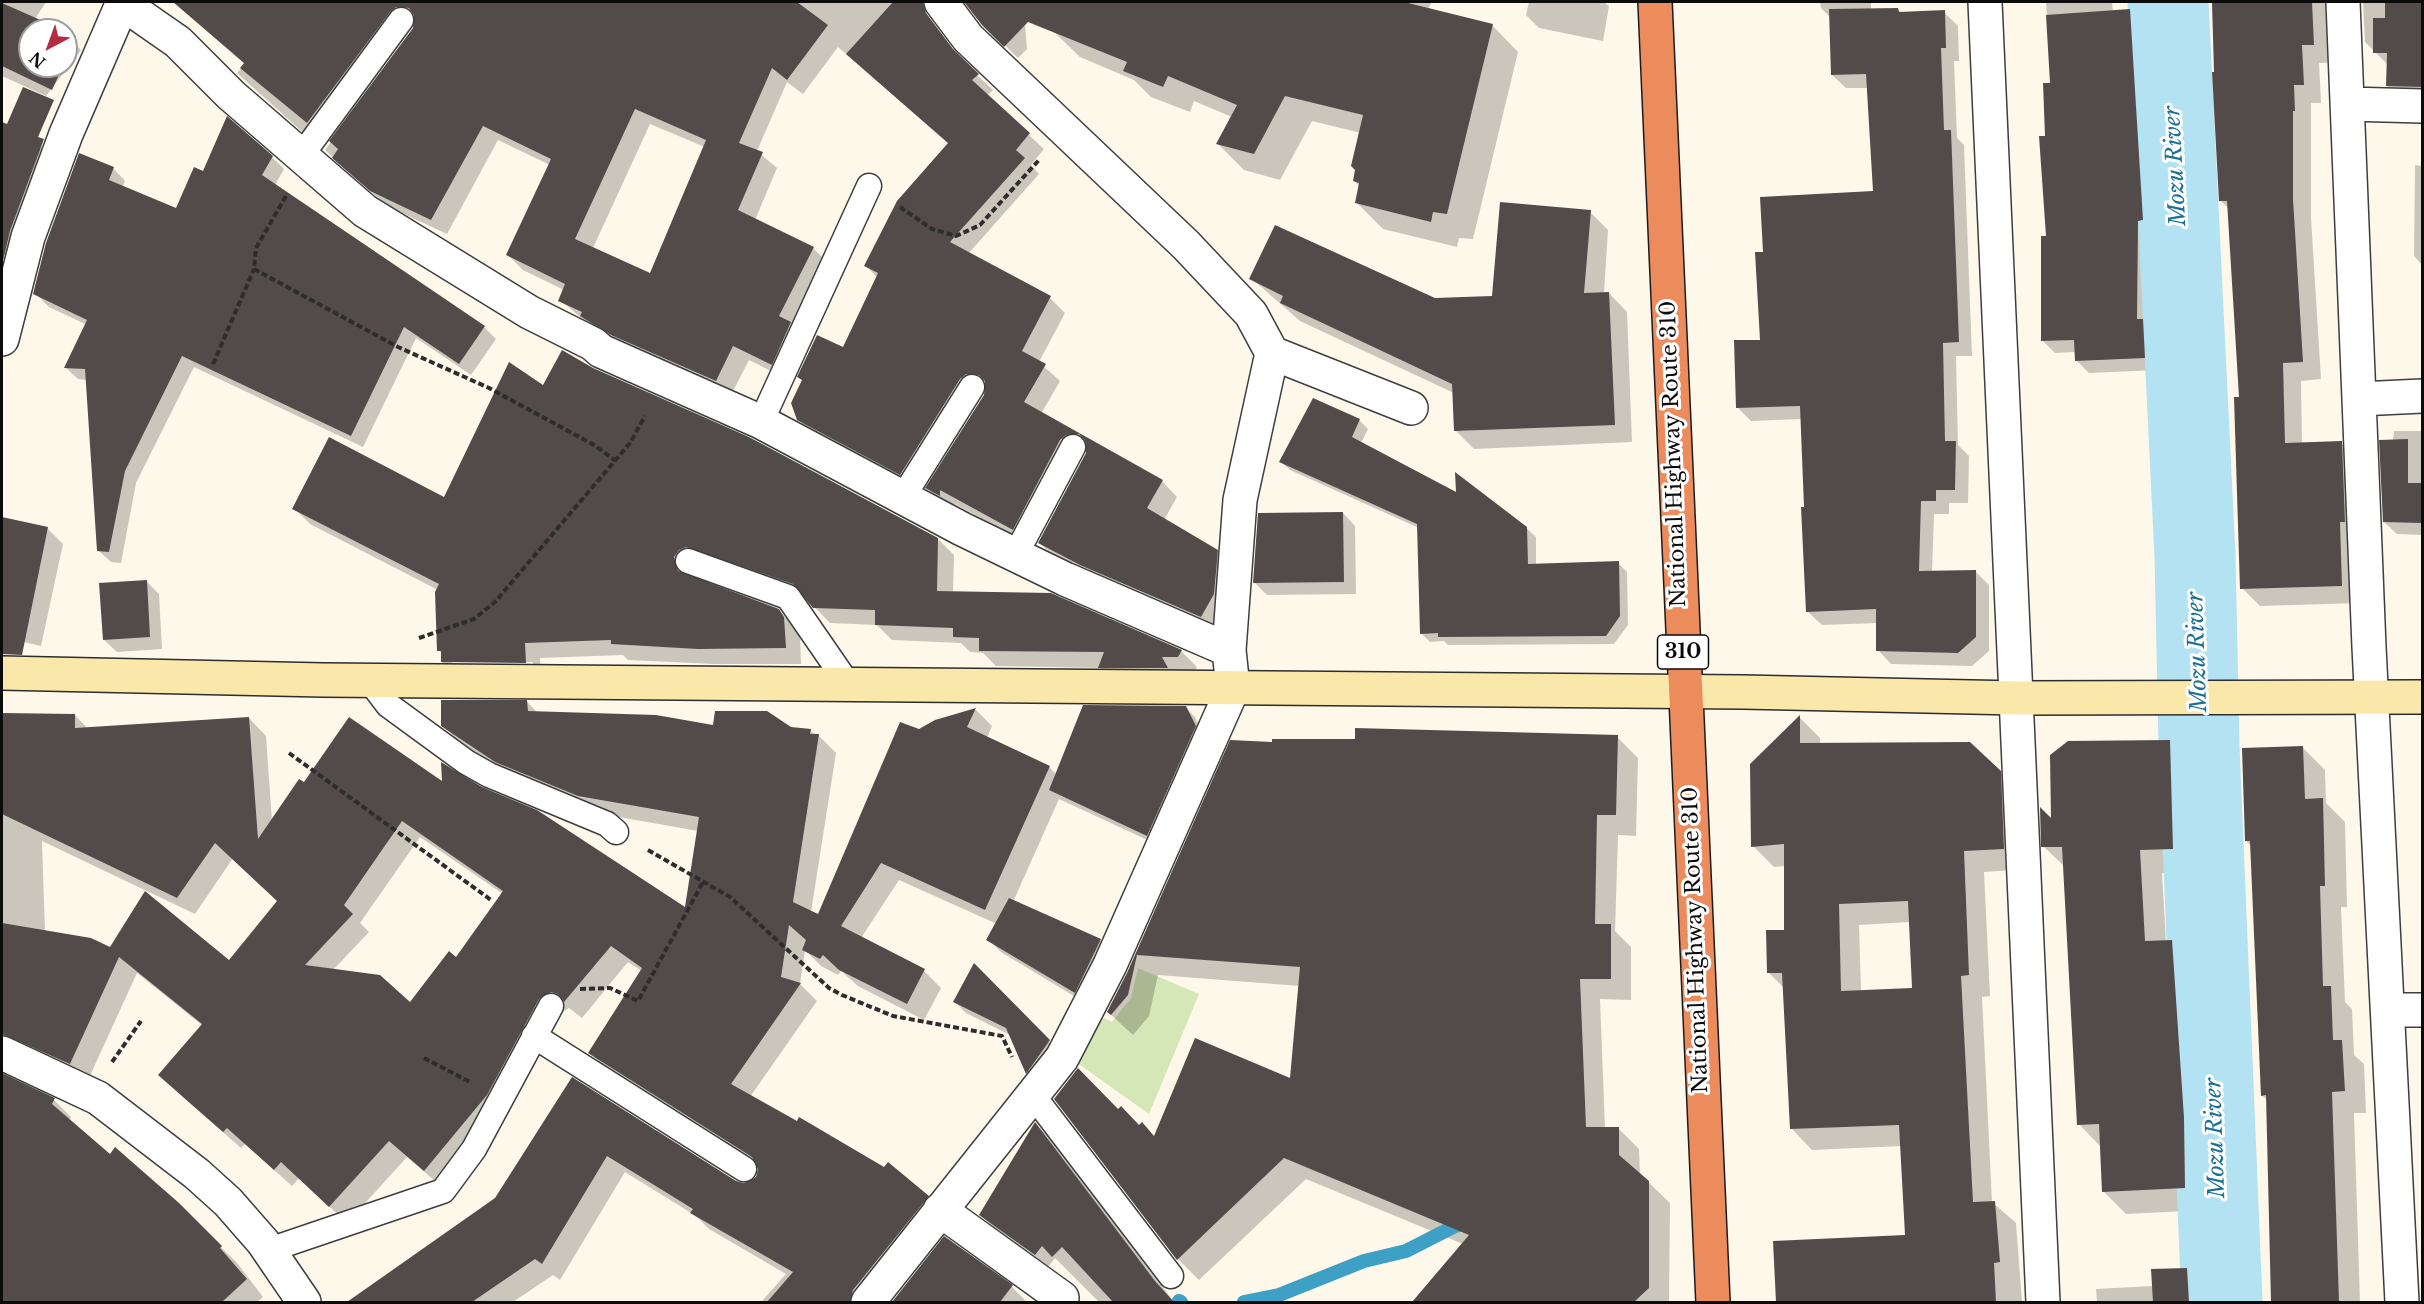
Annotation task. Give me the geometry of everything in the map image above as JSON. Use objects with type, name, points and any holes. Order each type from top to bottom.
[{"type":"highway","name":"National Highway Route 310","points":[[1655,2],[1713,1302]]},
{"type":"street","points":[[2,339],[28,237],[66,134],[123,2],[178,42],[231,95],[365,211],[529,312],[592,344],[601,351],[761,422],[1065,579],[1230,650]]},
{"type":"street","points":[[941,2],[968,38],[1186,245],[1227,288],[1251,314],[1272,353],[1411,408]]},
{"type":"street","points":[[1985,2],[2043,1302]]},
{"type":"street","points":[[2343,2],[2369,647],[2388,1010],[2409,1294]]},
{"type":"street","points":[[2348,104],[2422,106]]},
{"type":"street","points":[[868,1302],[1062,1058],[1110,965],[1233,688],[1230,650],[1240,500],[1272,353]]},
{"type":"street","points":[[2360,399],[2422,396]]},
{"type":"street","points":[[2,673],[369,680],[1684,692],[2017,698],[2422,698]]},
{"type":"street","points":[[2388,1010],[2422,1010]]},
{"type":"street","points":[[2,1053],[91,1093],[209,1184],[228,1202],[269,1250],[304,1302]]},
{"type":"street","points":[[940,1210],[1062,1298],[1058,1302]]},
{"type":"lane","points":[[304,158],[401,20]]},
{"type":"lane","points":[[761,422],[869,186]]},
{"type":"lane","points":[[903,497],[972,387]]},
{"type":"lane","points":[[1016,554],[1073,447]]},
{"type":"lane","points":[[688,561],[788,597],[848,684]]},
{"type":"lane","points":[[369,680],[388,705],[466,762],[498,779],[607,824],[616,832]]},
{"type":"lane","points":[[269,1250],[443,1191],[474,1149],[551,1006]]},
{"type":"lane","points":[[534,1036],[744,1169]]},
{"type":"lane","points":[[1032,1094],[1171,1276]]},
{"type":"path","points":[[869,186],[932,230],[956,236],[980,225],[1065,132]]},
{"type":"path","points":[[213,364],[254,269],[256,248],[304,158]]},
{"type":"path","points":[[254,269],[398,347],[489,388],[594,445],[616,461]]},
{"type":"path","points":[[412,680],[413,641],[479,616],[522,572],[630,443],[666,379]]},
{"type":"path","points":[[289,753],[491,900]]},
{"type":"path","points":[[616,832],[739,904],[829,988],[842,995],[900,1018],[1002,1036],[1032,1094]]},
{"type":"path","points":[[551,1006],[572,989],[610,988],[638,1001],[703,882]]},
{"type":"path","points":[[91,1093],[141,1021]]},
{"type":"path","points":[[424,1058],[501,1097]]},
{"type":"green space","points":[[1138,968],[1199,994],[1149,1114],[1076,1062],[1098,1015],[1112,1022],[1131,998]]},
{"type":"building","points":[[173,2],[797,2],[828,25],[787,80],[772,68],[739,143],[763,152],[738,210],[814,247],[779,316],[791,322],[772,365],[733,346],[716,381],[611,335],[580,316],[582,312],[558,301],[565,284],[506,255],[551,159],[483,126],[431,220],[370,191],[332,158],[338,149],[329,141],[413,28],[414,15],[409,8],[396,7],[390,12],[307,123],[240,68],[244,63]],"holes":[[[635,109],[706,140],[650,273],[575,239]]]},
{"type":"building","points":[[893,2],[923,2],[926,13],[953,49],[979,74],[972,80],[1030,133],[1016,150],[1025,158],[950,242],[1051,296],[1022,351],[1046,364],[1024,402],[1163,480],[1147,508],[1218,550],[1214,594],[1201,617],[1080,565],[1038,543],[1086,453],[1085,440],[1079,434],[1066,435],[1060,440],[1013,530],[940,490],[940,496],[925,488],[984,395],[985,381],[979,375],[966,374],[960,379],[900,475],[797,420],[791,403],[802,380],[797,377],[817,335],[843,347],[878,273],[864,266],[897,201],[948,143],[846,54]]},
{"type":"building","points":[[964,2],[1404,2],[1493,24],[1447,214],[1433,212],[1431,222],[1355,203],[1359,183],[1353,181],[1355,170],[1351,166],[1363,115],[1285,96],[1254,154],[1216,144],[1237,105],[1168,76],[1163,87],[1123,71],[1127,62],[1028,22],[1004,47],[982,25]]},
{"type":"building","points":[[2212,2],[2312,2],[2314,45],[2302,45],[2304,85],[2294,85],[2295,111],[2293,111],[2293,199],[2303,362],[2283,363],[2285,443],[2342,441],[2345,522],[2340,522],[2342,586],[2240,589],[2234,397],[2239,397],[2227,201],[2219,201],[2212,72],[2214,72]]},
{"type":"building","points":[[2385,2],[2422,2],[2422,87],[2386,86],[2387,53],[2373,53],[2373,18],[2385,18]]},
{"type":"building","points":[[2,3],[36,18],[18,18],[18,74],[2,66]]},
{"type":"building","points":[[1898,8],[1899,12],[1945,10],[1946,48],[1941,48],[1944,130],[1951,130],[1959,342],[1943,343],[1945,441],[1956,441],[1955,490],[1936,490],[1936,501],[1921,501],[1919,571],[1976,570],[1976,637],[1958,653],[1876,651],[1876,609],[1806,612],[1801,507],[1804,507],[1800,406],[1736,408],[1734,340],[1760,340],[1755,252],[1763,252],[1760,197],[1873,191],[1866,74],[1831,75],[1829,9]]},
{"type":"building","points":[[2130,9],[2143,220],[2138,221],[2137,319],[2143,319],[2145,358],[2075,361],[2074,340],[2041,341],[2041,236],[2046,236],[2039,136],[2045,136],[2043,83],[2050,83],[2046,15]]},
{"type":"building","points":[[27,78],[58,78],[52,90]]},
{"type":"building","points":[[23,87],[54,100],[38,137],[44,139],[10,231],[2,265],[2,122],[7,124]]},
{"type":"building","points":[[227,116],[273,156],[262,175],[485,326],[459,364],[404,327],[351,436],[182,356],[125,471],[109,552],[97,551],[85,369],[64,368],[87,320],[33,294],[46,243],[79,153],[114,167],[109,180],[176,208],[194,167],[203,171]]},
{"type":"building","points":[[1500,202],[1591,210],[1584,293],[1609,292],[1615,425],[1454,431],[1452,384],[1280,303],[1283,296],[1249,279],[1275,225],[1435,298],[1492,296]]},
{"type":"building","points":[[562,350],[593,368],[749,437],[938,538],[937,591],[1051,593],[1182,650],[1178,657],[1162,657],[1168,668],[1098,668],[1104,652],[979,651],[979,638],[953,637],[953,628],[875,625],[875,610],[813,608],[793,584],[686,547],[679,550],[674,557],[678,571],[779,609],[784,617],[786,648],[698,649],[611,644],[611,640],[525,643],[526,663],[441,662],[441,651],[437,651],[435,592],[439,584],[292,509],[329,437],[444,497],[509,362],[543,385]]},
{"type":"building","points":[[1313,398],[1360,419],[1352,437],[1456,492],[1455,472],[1527,527],[1528,564],[1619,561],[1620,616],[1606,636],[1438,637],[1438,633],[1420,634],[1417,524],[1279,462]]},
{"type":"building","points":[[2408,439],[2408,483],[2422,483],[2422,523],[2383,522],[2379,440]]},
{"type":"building","points":[[1343,512],[1344,582],[1253,583],[1258,513]]},
{"type":"building","points":[[2,517],[48,527],[22,655],[2,654]]},
{"type":"building","points":[[147,580],[150,637],[103,640],[99,583]]},
{"type":"building","points":[[441,700],[527,700],[528,711],[656,715],[713,725],[715,711],[767,711],[791,727],[811,729],[810,734],[819,734],[793,902],[818,914],[900,722],[919,729],[935,720],[976,708],[967,727],[1050,766],[985,910],[881,863],[841,926],[925,969],[907,1004],[839,970],[823,955],[820,959],[802,950],[806,940],[789,925],[781,977],[801,983],[731,1084],[797,1121],[799,1117],[884,1167],[888,1162],[929,1196],[853,1290],[850,1302],[767,1302],[793,1272],[690,1213],[693,1209],[607,1156],[542,1264],[535,1259],[472,1302],[347,1302],[495,1198],[572,1077],[736,1181],[744,1183],[756,1177],[758,1169],[752,1157],[588,1053],[642,968],[611,946],[564,1002],[558,994],[551,992],[539,999],[487,1095],[424,1171],[389,1141],[329,1207],[281,1162],[274,1170],[227,1128],[223,1132],[158,1075],[202,1024],[119,957],[70,1064],[2,1034],[2,923],[91,938],[110,947],[145,891],[229,960],[277,901],[215,843],[177,898],[2,814],[2,713],[75,714],[75,728],[249,717],[258,839],[299,779],[304,782],[349,717],[442,781],[441,762],[482,787],[537,810],[685,907],[699,817],[578,796],[495,762],[441,726]],"holes":[[[402,821],[503,891],[456,957],[449,951],[410,1002],[380,975],[305,965],[353,914],[344,905]]]},
{"type":"building","points":[[1083,705],[1186,706],[1196,726],[1147,836],[1049,790]]},
{"type":"building","points":[[1800,715],[1800,743],[1970,742],[2001,771],[2004,849],[1964,851],[1969,975],[1961,976],[1973,1202],[1995,1201],[2000,1262],[1994,1263],[1996,1302],[1776,1302],[1773,1241],[1905,1235],[1899,1125],[1790,1129],[1782,973],[1767,973],[1766,930],[1784,930],[1784,844],[1751,847],[1750,764]],"holes":[[[1908,901],[1912,988],[1841,991],[1839,904]]]},
{"type":"building","points":[[1355,728],[1618,735],[1616,815],[1597,815],[1595,924],[1611,924],[1611,979],[1580,979],[1586,1127],[1619,1127],[1619,1155],[1649,1181],[1649,1288],[1634,1302],[1412,1302],[1469,1235],[1284,1158],[1177,1260],[1054,1099],[1078,1068],[1118,1109],[1121,1106],[1139,1125],[1142,1122],[1154,1136],[1195,1038],[1290,1078],[1300,967],[1137,955],[1128,995],[1111,1015],[1107,1012],[1127,973],[1230,740],[1272,742],[1272,739],[1355,739]]},
{"type":"building","points":[[2170,740],[2173,849],[2140,850],[2145,941],[2172,940],[2184,1118],[2185,1188],[2102,1192],[2099,1124],[2077,1125],[2062,847],[2041,847],[2040,807],[2051,818],[2050,755],[2068,741]]},
{"type":"building","points":[[2303,746],[2305,799],[2323,798],[2325,886],[2320,886],[2323,986],[2331,986],[2333,1040],[2342,1040],[2345,1091],[2332,1092],[2339,1302],[2271,1302],[2266,1095],[2261,1096],[2250,841],[2245,841],[2242,748]]},
{"type":"building","points":[[1009,898],[1101,939],[1075,993],[986,940]]},
{"type":"building","points":[[974,963],[1050,1040],[1026,1074],[1006,1028],[953,1002]]},
{"type":"building","points":[[2,1073],[55,1098],[52,1104],[110,1154],[115,1147],[179,1203],[222,1246],[220,1248],[247,1279],[222,1302],[2,1302]]},
{"type":"building","points":[[1035,1122],[1155,1281],[1174,1302],[1113,1302],[1062,1247],[1052,1257],[1042,1246],[1035,1255],[979,1215]]},
{"type":"building","points":[[944,1236],[1013,1285],[1000,1302],[892,1302]]},
{"type":"building","points":[[2187,1268],[2189,1302],[2153,1302],[2151,1269]]},
{"type":"waterway","name":"Mozu River","points":[[2168,2],[2195,556],[2199,746],[2222,1302]]},
{"type":"waterway","points":[[1244,1302],[1279,1295],[1364,1261],[1406,1251],[1455,1226],[1470,1222]]}]
